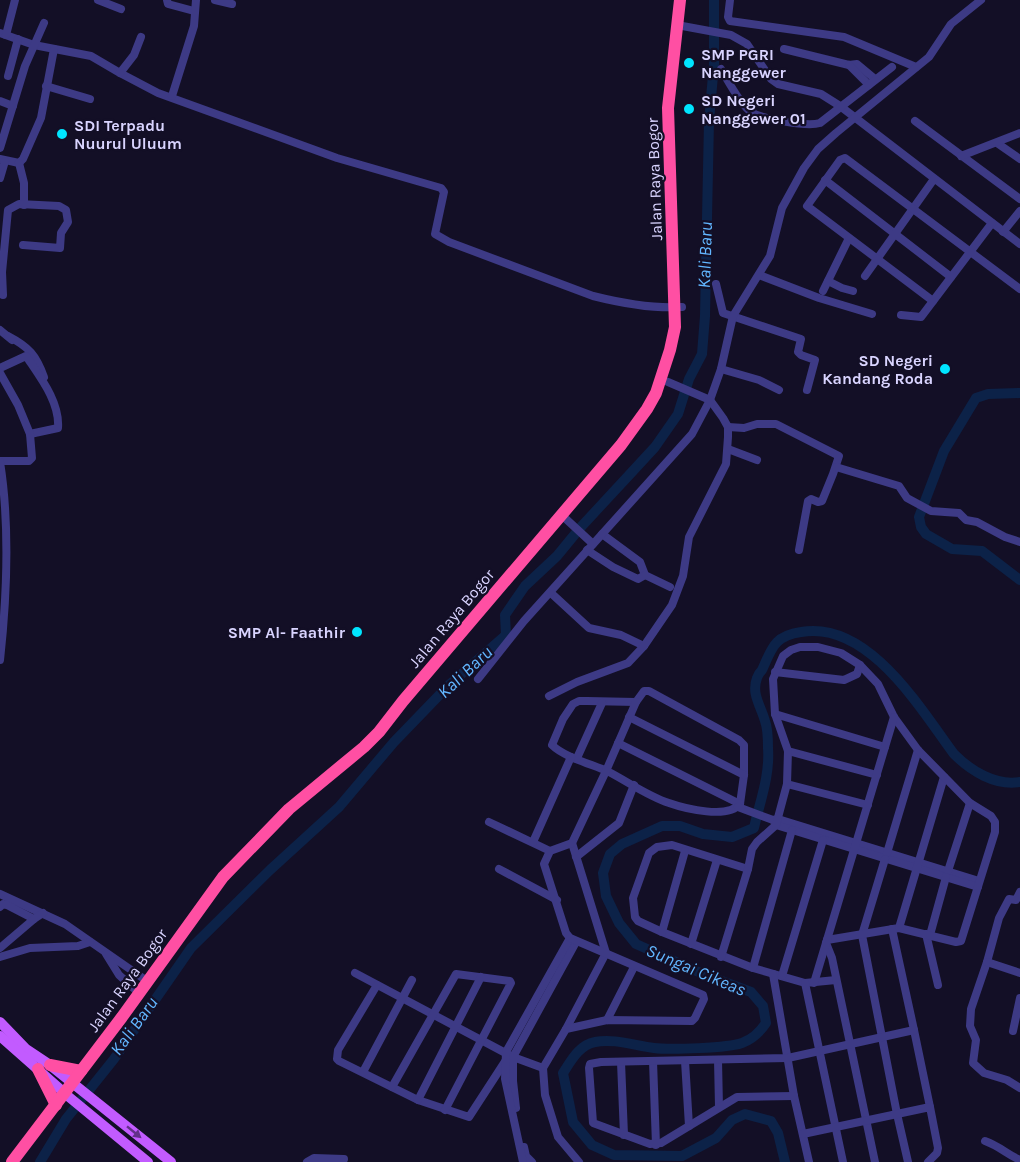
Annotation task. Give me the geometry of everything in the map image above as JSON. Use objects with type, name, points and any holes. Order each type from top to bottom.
[{"type":"highway","name":"Jalan Raya Bogor","points":[[680,0],[684,26]]},
{"type":"highway","name":"Jalan Raya Bogor","points":[[77,1087],[81,1071],[147,981],[228,882],[293,815],[351,768],[386,734],[417,694],[570,523],[653,412],[668,382],[680,335],[668,108],[687,0]]},
{"type":"highway","name":"Jalan Raya Bogor","points":[[21,1162],[77,1087],[223,877],[289,809],[346,763],[379,732],[621,445],[647,409],[663,376],[678,307]]},
{"type":"highway","points":[[56,1105],[44,1067],[81,1071]]},
{"type":"highway","name":"Jalan Raya Bogor","points":[[12,1162],[56,1105],[69,1097]]},
{"type":"main road","points":[[0,1022],[44,1067],[69,1097],[148,1162]]},
{"type":"main road","points":[[0,1036],[77,1087],[171,1162]]},
{"type":"street","points":[[15,0],[3,34],[34,45],[92,56],[158,93],[172,96],[337,158],[441,188],[444,192],[435,234],[449,243],[593,296],[678,307]]},
{"type":"street","points":[[98,0],[121,9]]},
{"type":"street","points":[[166,0],[168,4],[194,11]]},
{"type":"street","points":[[172,96],[194,26],[196,0]]},
{"type":"street","points":[[215,0],[232,4]]},
{"type":"street","points":[[730,0],[728,17],[730,21],[844,37],[916,68]]},
{"type":"street","points":[[478,679],[524,621],[692,434],[710,400],[722,369],[733,316],[774,247],[786,199],[818,149],[929,57],[951,24],[981,0]]},
{"type":"street","points":[[0,148],[34,45],[44,23]]},
{"type":"street","points":[[684,26],[728,34],[747,44],[771,79],[778,84],[820,94],[840,106],[1020,244]]},
{"type":"street","points":[[120,73],[134,55],[141,37]]},
{"type":"street","points":[[8,76],[18,39]]},
{"type":"street","points":[[19,163],[23,159],[41,118],[54,49]]},
{"type":"street","points":[[784,49],[849,65],[872,82]]},
{"type":"street","points":[[721,69],[751,112],[810,125],[820,123],[891,67]]},
{"type":"street","points":[[46,86],[90,99]]},
{"type":"street","points":[[0,101],[13,106]]},
{"type":"street","points":[[915,122],[1020,199]]},
{"type":"street","points":[[961,156],[1020,133]]},
{"type":"street","points":[[997,143],[1020,159]]},
{"type":"street","points":[[933,302],[807,206],[840,160],[845,158],[1020,289]]},
{"type":"street","points":[[0,178],[2,160],[19,163]]},
{"type":"street","points":[[19,163],[24,183],[24,205]]},
{"type":"street","points":[[865,276],[934,179]]},
{"type":"street","points":[[825,180],[951,277]]},
{"type":"street","points":[[0,204],[10,209]]},
{"type":"street","points":[[3,295],[3,245],[8,211],[19,204],[63,207],[66,210],[68,222],[61,232],[60,249],[23,245]]},
{"type":"street","points":[[1003,232],[1020,211]]},
{"type":"street","points":[[901,315],[921,317],[992,223]]},
{"type":"street","points":[[823,291],[849,238]]},
{"type":"street","points":[[759,275],[819,298],[872,314]]},
{"type":"street","points":[[828,281],[853,291]]},
{"type":"street","points":[[716,284],[723,313],[801,339],[798,352],[815,360],[807,390]]},
{"type":"street","points":[[0,330],[22,344],[36,357],[57,414],[58,428],[30,434]]},
{"type":"street","points":[[8,336],[26,356],[47,389]]},
{"type":"street","points":[[0,368],[26,356]]},
{"type":"street","points":[[722,369],[759,380],[779,390]]},
{"type":"street","points":[[0,373],[18,405],[30,434],[31,460],[0,461],[5,617],[0,660]]},
{"type":"street","points":[[549,696],[623,665],[636,656],[644,646],[672,605],[682,576],[689,537],[726,464],[728,428],[710,400],[668,382]]},
{"type":"street","points":[[728,428],[776,424],[839,456],[822,501],[812,499],[808,501],[799,550]]},
{"type":"street","points":[[728,449],[757,460]]},
{"type":"street","points":[[836,467],[899,486],[911,501],[930,511],[959,513],[966,520],[977,522],[1020,542]]},
{"type":"street","points":[[570,523],[590,547],[613,567],[638,579],[645,575]]},
{"type":"street","points":[[602,534],[640,562],[645,575],[670,587]]},
{"type":"street","points":[[551,593],[589,628],[621,635],[644,646]]},
{"type":"street","points":[[721,957],[754,845],[773,820],[787,784],[788,751],[775,714],[773,679],[775,672],[783,656],[791,650],[810,646],[842,653],[860,665],[878,684],[894,717],[918,750],[970,803],[995,822],[995,832],[961,941],[956,942],[896,928],[827,942]]},
{"type":"street","points":[[775,672],[844,680],[857,674],[860,665]]},
{"type":"street","points":[[579,1162],[558,1137],[545,1095],[543,1068],[606,953],[573,841],[641,694],[649,691],[744,744],[741,807]]},
{"type":"street","points":[[636,702],[579,701],[573,704],[563,719],[552,745],[668,803],[689,809],[719,813],[741,807]]},
{"type":"street","points":[[533,842],[602,703]]},
{"type":"street","points":[[775,714],[885,747]]},
{"type":"street","points":[[629,717],[744,775]]},
{"type":"street","points":[[843,1162],[819,1050],[809,983],[827,942],[894,717]]},
{"type":"street","points":[[618,744],[741,807],[773,820],[978,884]]},
{"type":"street","points":[[908,1162],[862,935],[918,750]]},
{"type":"street","points":[[788,751],[877,775]]},
{"type":"street","points":[[928,1162],[937,1153],[938,1148],[896,928],[918,865],[944,777]]},
{"type":"street","points":[[787,784],[868,805]]},
{"type":"street","points":[[576,857],[619,823],[634,785]]},
{"type":"street","points":[[938,985],[928,934],[970,803]]},
{"type":"street","points":[[773,820],[792,830],[823,840],[856,846]]},
{"type":"street","points":[[489,822],[550,851]]},
{"type":"street","points":[[753,968],[792,830]]},
{"type":"street","points":[[809,1162],[794,1096],[778,975],[823,840]]},
{"type":"street","points":[[566,1029],[607,1020],[692,1021],[704,999],[703,996],[573,940],[566,933],[544,864],[550,851],[573,841],[590,847]]},
{"type":"street","points":[[748,869],[672,845],[657,847],[652,850],[633,898],[633,908],[638,921],[721,957],[753,968],[809,983],[837,980]]},
{"type":"street","points":[[662,932],[686,851]]},
{"type":"street","points":[[691,944],[717,860]]},
{"type":"street","points":[[499,868],[557,900]]},
{"type":"street","points":[[1020,892],[1016,900],[1009,898],[999,918],[971,1009],[970,1026],[976,1040],[973,1062],[982,1071],[1007,1080],[1020,1088]]},
{"type":"street","points":[[0,894],[65,924],[147,981]]},
{"type":"street","points":[[0,907],[7,905],[33,919]]},
{"type":"street","points":[[0,948],[43,913]]},
{"type":"street","points":[[377,985],[338,1050],[337,1059],[418,1100],[470,1116],[508,1056],[573,940]]},
{"type":"street","points":[[0,957],[30,948],[78,946],[90,942]]},
{"type":"street","points":[[827,942],[875,1162]]},
{"type":"street","points":[[104,951],[116,971],[139,993]]},
{"type":"street","points":[[987,962],[1020,973]]},
{"type":"street","points":[[607,1020],[634,967]]},
{"type":"street","points":[[355,973],[508,1056],[543,1068]]},
{"type":"street","points":[[392,1087],[456,974],[510,981],[445,1110]]},
{"type":"street","points":[[418,1100],[481,977]]},
{"type":"street","points":[[363,1072],[404,999],[412,980]]},
{"type":"street","points":[[1013,1031],[1020,998]]},
{"type":"street","points":[[737,1097],[656,1145],[624,1136],[593,1123],[589,1068],[593,1062],[788,1058],[914,1030]]},
{"type":"street","points":[[508,1056],[505,1079],[524,1160]]},
{"type":"street","points":[[508,1056],[524,1160]]},
{"type":"street","points":[[718,1060],[719,1107]]},
{"type":"street","points":[[653,1061],[656,1145]]},
{"type":"street","points":[[685,1061],[689,1126]]},
{"type":"street","points":[[621,1062],[624,1136]]},
{"type":"street","points":[[495,1078],[505,1079]]},
{"type":"street","points":[[719,1095],[794,1096]]},
{"type":"street","points":[[803,1134],[930,1107]]},
{"type":"street","points":[[985,1141],[1001,1147],[1006,1153],[1020,1160]]},
{"type":"street","points":[[307,1162],[314,1158],[344,1159]]},
{"type":"waterway","name":"Kali Baru","points":[[40,1162],[66,1119],[114,1059],[191,948],[270,870],[339,807],[394,742],[449,685],[506,635],[505,615],[525,586],[557,556],[655,447],[678,414],[689,379],[702,354],[705,316],[709,121],[714,64],[714,0]]},
{"type":"waterway","name":"Sungai Cikeas","points":[[1020,393],[988,394],[976,398],[944,451],[919,517],[921,527],[926,534],[952,549],[982,551],[1020,580]]},
{"type":"waterway","name":"Sungai Cikeas","points":[[785,1162],[778,1133],[771,1121],[745,1114],[732,1120],[716,1138],[682,1156],[614,1155],[592,1145],[573,1122],[563,1073],[584,1046],[602,1041],[673,1049],[725,1046],[750,1039],[766,1023],[763,1006],[751,992],[703,974],[636,944],[619,923],[606,896],[603,873],[610,854],[622,844],[662,826],[680,826],[703,834],[732,837],[754,828],[766,778],[768,758],[767,727],[756,695],[755,684],[775,644],[785,637],[801,632],[825,632],[848,640],[870,653],[908,692],[954,754],[984,776],[1002,782],[1020,782]]},
{"type":"place","name":"SMP PGRI Nanggewer","points":[[689,63]]},
{"type":"place","name":"SD Negeri Nanggewer 01","points":[[689,109]]},
{"type":"place","name":"SDI Terpadu Nuurul Uluum","points":[[62,134]]},
{"type":"place","name":"SD Negeri Kandang Roda","points":[[945,369]]},
{"type":"place","name":"SMP Al- Faathir","points":[[357,632]]}]
